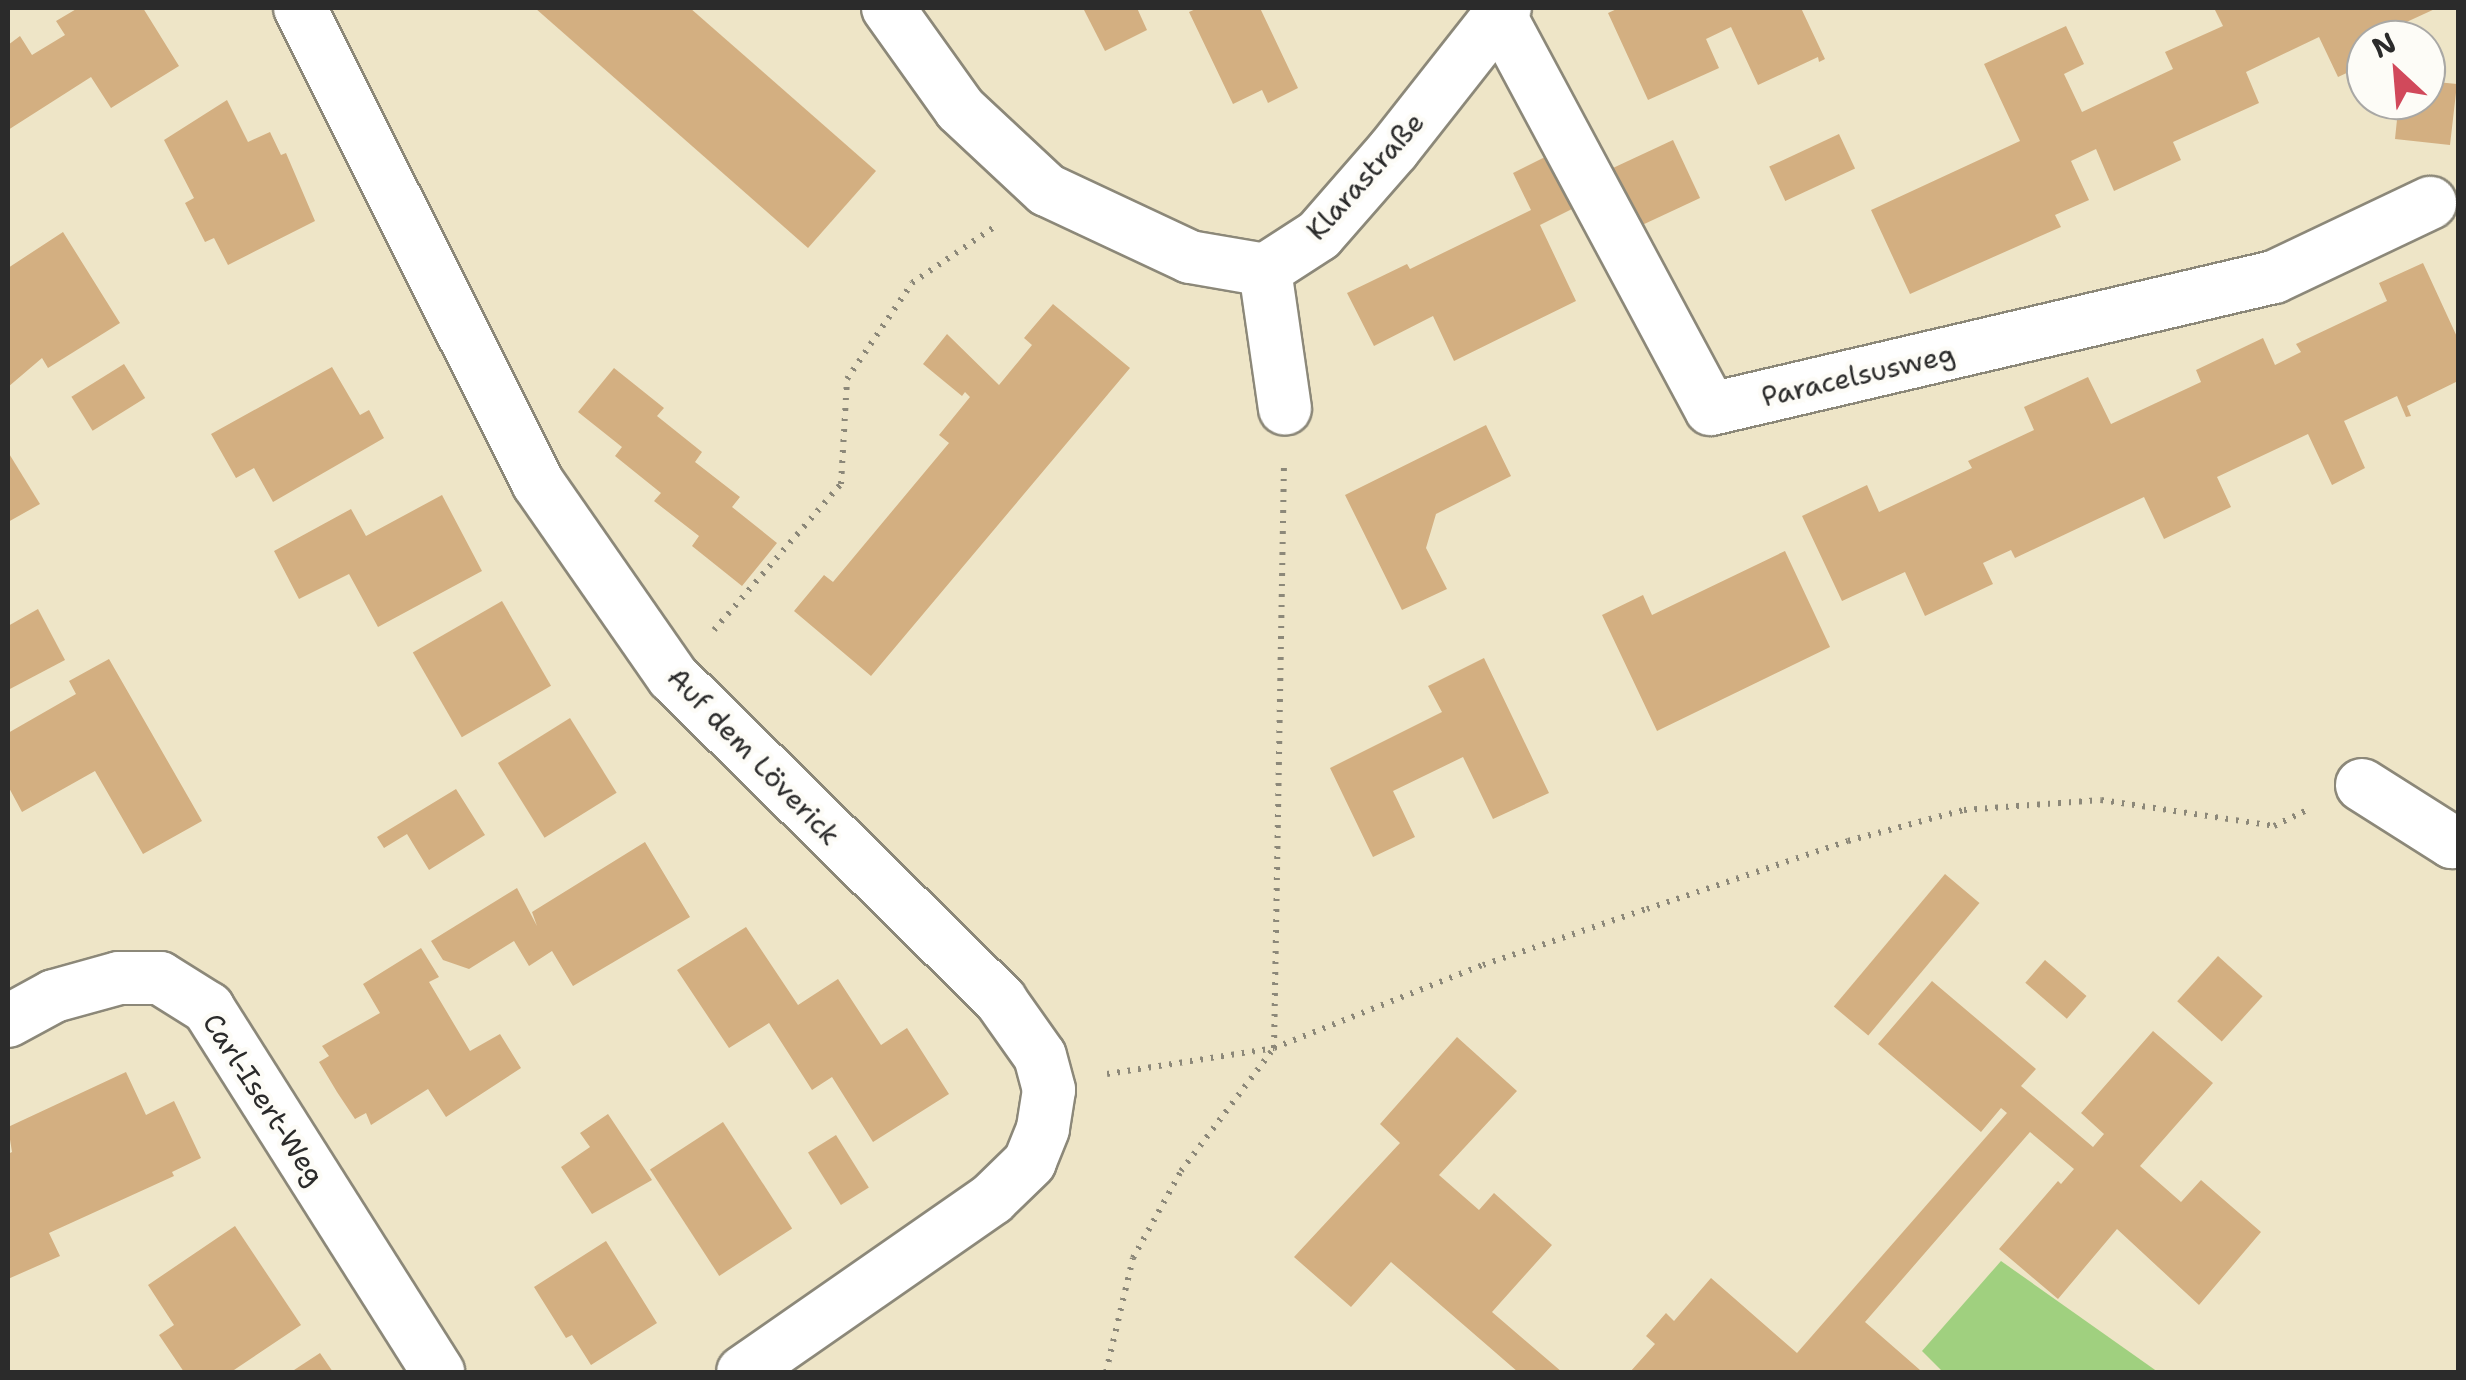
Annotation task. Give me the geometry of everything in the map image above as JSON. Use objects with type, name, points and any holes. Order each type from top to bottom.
[{"type":"street","name":"Auf dem Löverick","points":[[300,8],[538,483],[673,677],[1001,1000],[1040,1056],[1049,1090]]},
{"type":"street","points":[[888,8],[960,109],[1047,190],[1190,257],[1264,270],[1285,408]]},
{"type":"street","name":"Paracelsusweg","points":[[1502,11],[1711,410],[2274,278],[2430,203]]},
{"type":"street","name":"Klarastraße","points":[[1264,270],[1319,235],[1394,149],[1502,11]]},
{"type":"street","points":[[2362,785],[2452,842],[2458,841]]},
{"type":"street","name":"Carl-Isert-Weg","points":[[12,1011],[118,978],[160,978],[208,1008],[438,1372]]},
{"type":"street","points":[[742,1372],[992,1199],[1030,1162],[1043,1128],[1049,1090]]},
{"type":"path","points":[[673,677],[841,484],[847,379],[912,282],[1047,190]]},
{"type":"path","points":[[1106,1372],[1133,1258],[1182,1172],[1274,1048],[1285,408]]},
{"type":"path","points":[[1049,1090],[1097,1076],[1274,1048],[1646,908],[1848,841],[1964,810],[2101,800],[2274,826],[2362,785]]},
{"type":"green space","points":[[2001,1261],[2158,1372],[1943,1372],[1922,1351]]},
{"type":"building","points":[[78,8],[143,8],[179,66],[111,108],[91,77],[8,130],[8,45],[20,36],[32,55],[65,35],[56,21]]},
{"type":"building","points":[[535,8],[690,8],[876,171],[808,248]]},
{"type":"building","points":[[1083,8],[1137,8],[1147,30],[1105,51]]},
{"type":"building","points":[[1198,8],[1260,8],[1298,88],[1268,103],[1262,90],[1233,104],[1189,12]]},
{"type":"building","points":[[1619,8],[1801,8],[1825,59],[1819,62],[1818,57],[1758,85],[1731,27],[1706,39],[1719,68],[1648,100],[1608,13]]},
{"type":"building","points":[[2214,8],[2437,8],[2411,20],[2346,20],[2346,73],[2338,77],[2319,37],[2246,72],[2259,103],[2173,142],[2181,160],[2114,191],[2096,149],[2071,161],[2089,200],[2055,215],[2061,227],[1910,294],[1871,210],[2020,141],[1984,64],[2066,26],[2084,64],[2064,74],[2082,112],[2173,69],[2165,52],[2223,26]]},
{"type":"building","points":[[2446,83],[2457,84],[2450,145],[2395,139],[2397,120],[2446,120]]},
{"type":"building","points":[[227,100],[248,142],[270,132],[281,155],[286,153],[315,221],[228,265],[214,238],[205,242],[185,203],[194,198],[164,140]]},
{"type":"building","points":[[1839,134],[1855,168],[1785,201],[1769,167]]},
{"type":"building","points":[[1673,140],[1700,198],[1636,228],[1609,170]]},
{"type":"building","points":[[1557,151],[1582,204],[1540,225],[1576,301],[1454,361],[1433,316],[1374,346],[1347,293],[1407,264],[1410,269],[1531,210],[1513,173]]},
{"type":"building","points":[[63,232],[120,323],[48,368],[42,358],[8,387],[8,268]]},
{"type":"building","points":[[2423,263],[2458,339],[2458,381],[2407,406],[2411,416],[2406,417],[2397,396],[2344,421],[2365,468],[2332,485],[2308,434],[2217,477],[2231,507],[2164,539],[2144,497],[2015,558],[2011,550],[1983,563],[1993,584],[1925,616],[1905,572],[1842,601],[1802,516],[1867,485],[1879,512],[1972,468],[1968,461],[2034,430],[2024,407],[2088,377],[2111,424],[2201,382],[2196,370],[2263,338],[2275,365],[2301,352],[2296,344],[2387,301],[2379,283]]},
{"type":"building","points":[[1053,304],[1130,368],[871,676],[794,611],[824,575],[833,582],[949,443],[939,435],[970,397],[965,392],[962,396],[923,364],[947,334],[999,385],[1032,345],[1024,338]]},
{"type":"building","points":[[124,364],[145,398],[93,431],[71,397]]},
{"type":"building","points":[[332,367],[360,415],[369,410],[384,438],[273,502],[254,468],[236,478],[211,434]]},
{"type":"building","points":[[614,368],[664,408],[657,416],[702,452],[695,462],[740,497],[732,507],[777,543],[742,586],[692,546],[699,536],[654,501],[661,493],[615,456],[622,447],[578,412]]},
{"type":"building","points":[[1486,425],[1511,476],[1436,514],[1426,548],[1447,589],[1402,610],[1345,495]]},
{"type":"building","points":[[8,452],[40,504],[8,522]]},
{"type":"building","points":[[442,495],[482,571],[378,627],[349,574],[299,599],[274,551],[351,509],[366,536]]},
{"type":"building","points":[[1785,551],[1830,647],[1657,731],[1602,615],[1643,595],[1652,615]]},
{"type":"building","points":[[502,601],[551,686],[462,737],[413,652]]},
{"type":"building","points":[[38,609],[65,660],[8,690],[8,626]]},
{"type":"building","points":[[1484,658],[1549,793],[1493,819],[1463,757],[1393,791],[1415,837],[1373,857],[1330,768],[1442,712],[1428,686]]},
{"type":"building","points":[[109,659],[202,821],[143,854],[95,771],[22,812],[8,786],[8,733],[76,694],[69,681]]},
{"type":"building","points":[[570,718],[617,793],[545,838],[498,763]]},
{"type":"building","points":[[456,789],[485,835],[429,870],[407,834],[384,848],[377,837]]},
{"type":"building","points":[[645,842],[690,917],[573,986],[552,951],[529,966],[514,941],[469,969],[443,960],[431,941],[517,888],[537,926],[532,912]]},
{"type":"building","points":[[1945,874],[1979,903],[1868,1035],[1834,1007]]},
{"type":"building","points":[[746,927],[798,1005],[838,979],[881,1045],[907,1028],[949,1094],[873,1142],[832,1077],[812,1090],[769,1023],[729,1048],[677,970]]},
{"type":"building","points":[[421,948],[439,977],[429,982],[470,1051],[500,1034],[521,1068],[446,1117],[428,1089],[371,1125],[366,1113],[355,1119],[337,1092],[319,1062],[329,1056],[322,1046],[380,1013],[363,984]]},
{"type":"building","points":[[2218,956],[2263,996],[2222,1041],[2177,1001]]},
{"type":"building","points":[[2045,960],[2087,996],[2067,1019],[2025,983]]},
{"type":"building","points":[[1932,981],[2036,1069],[2021,1086],[2093,1147],[2104,1134],[2081,1113],[2153,1031],[2213,1083],[2140,1166],[2181,1202],[2201,1180],[2261,1232],[2199,1305],[2117,1229],[2058,1299],[1999,1249],[2058,1181],[2061,1184],[2074,1169],[2030,1132],[1865,1322],[1918,1372],[1630,1372],[1655,1344],[1646,1336],[1666,1313],[1674,1321],[1711,1278],[1797,1353],[2007,1113],[2001,1108],[1981,1132],[1878,1044]]},
{"type":"building","points":[[1457,1037],[1517,1091],[1439,1175],[1479,1210],[1494,1193],[1552,1245],[1492,1312],[1562,1372],[1518,1372],[1391,1262],[1351,1307],[1294,1257],[1400,1143],[1380,1124]]},
{"type":"building","points":[[126,1072],[146,1115],[174,1101],[201,1158],[172,1172],[174,1176],[49,1233],[60,1256],[8,1279],[8,1154],[12,1152],[8,1127]]},
{"type":"building","points":[[608,1114],[652,1180],[592,1214],[561,1167],[590,1147],[580,1133]]},
{"type":"building","points":[[723,1122],[792,1229],[719,1276],[650,1169]]},
{"type":"building","points":[[836,1135],[869,1188],[841,1205],[808,1152]]},
{"type":"building","points":[[235,1226],[301,1325],[231,1372],[184,1372],[159,1335],[174,1325],[148,1285]]},
{"type":"building","points":[[606,1241],[657,1323],[591,1365],[572,1335],[566,1338],[534,1287]]},
{"type":"building","points":[[320,1353],[333,1372],[291,1372]]}]
